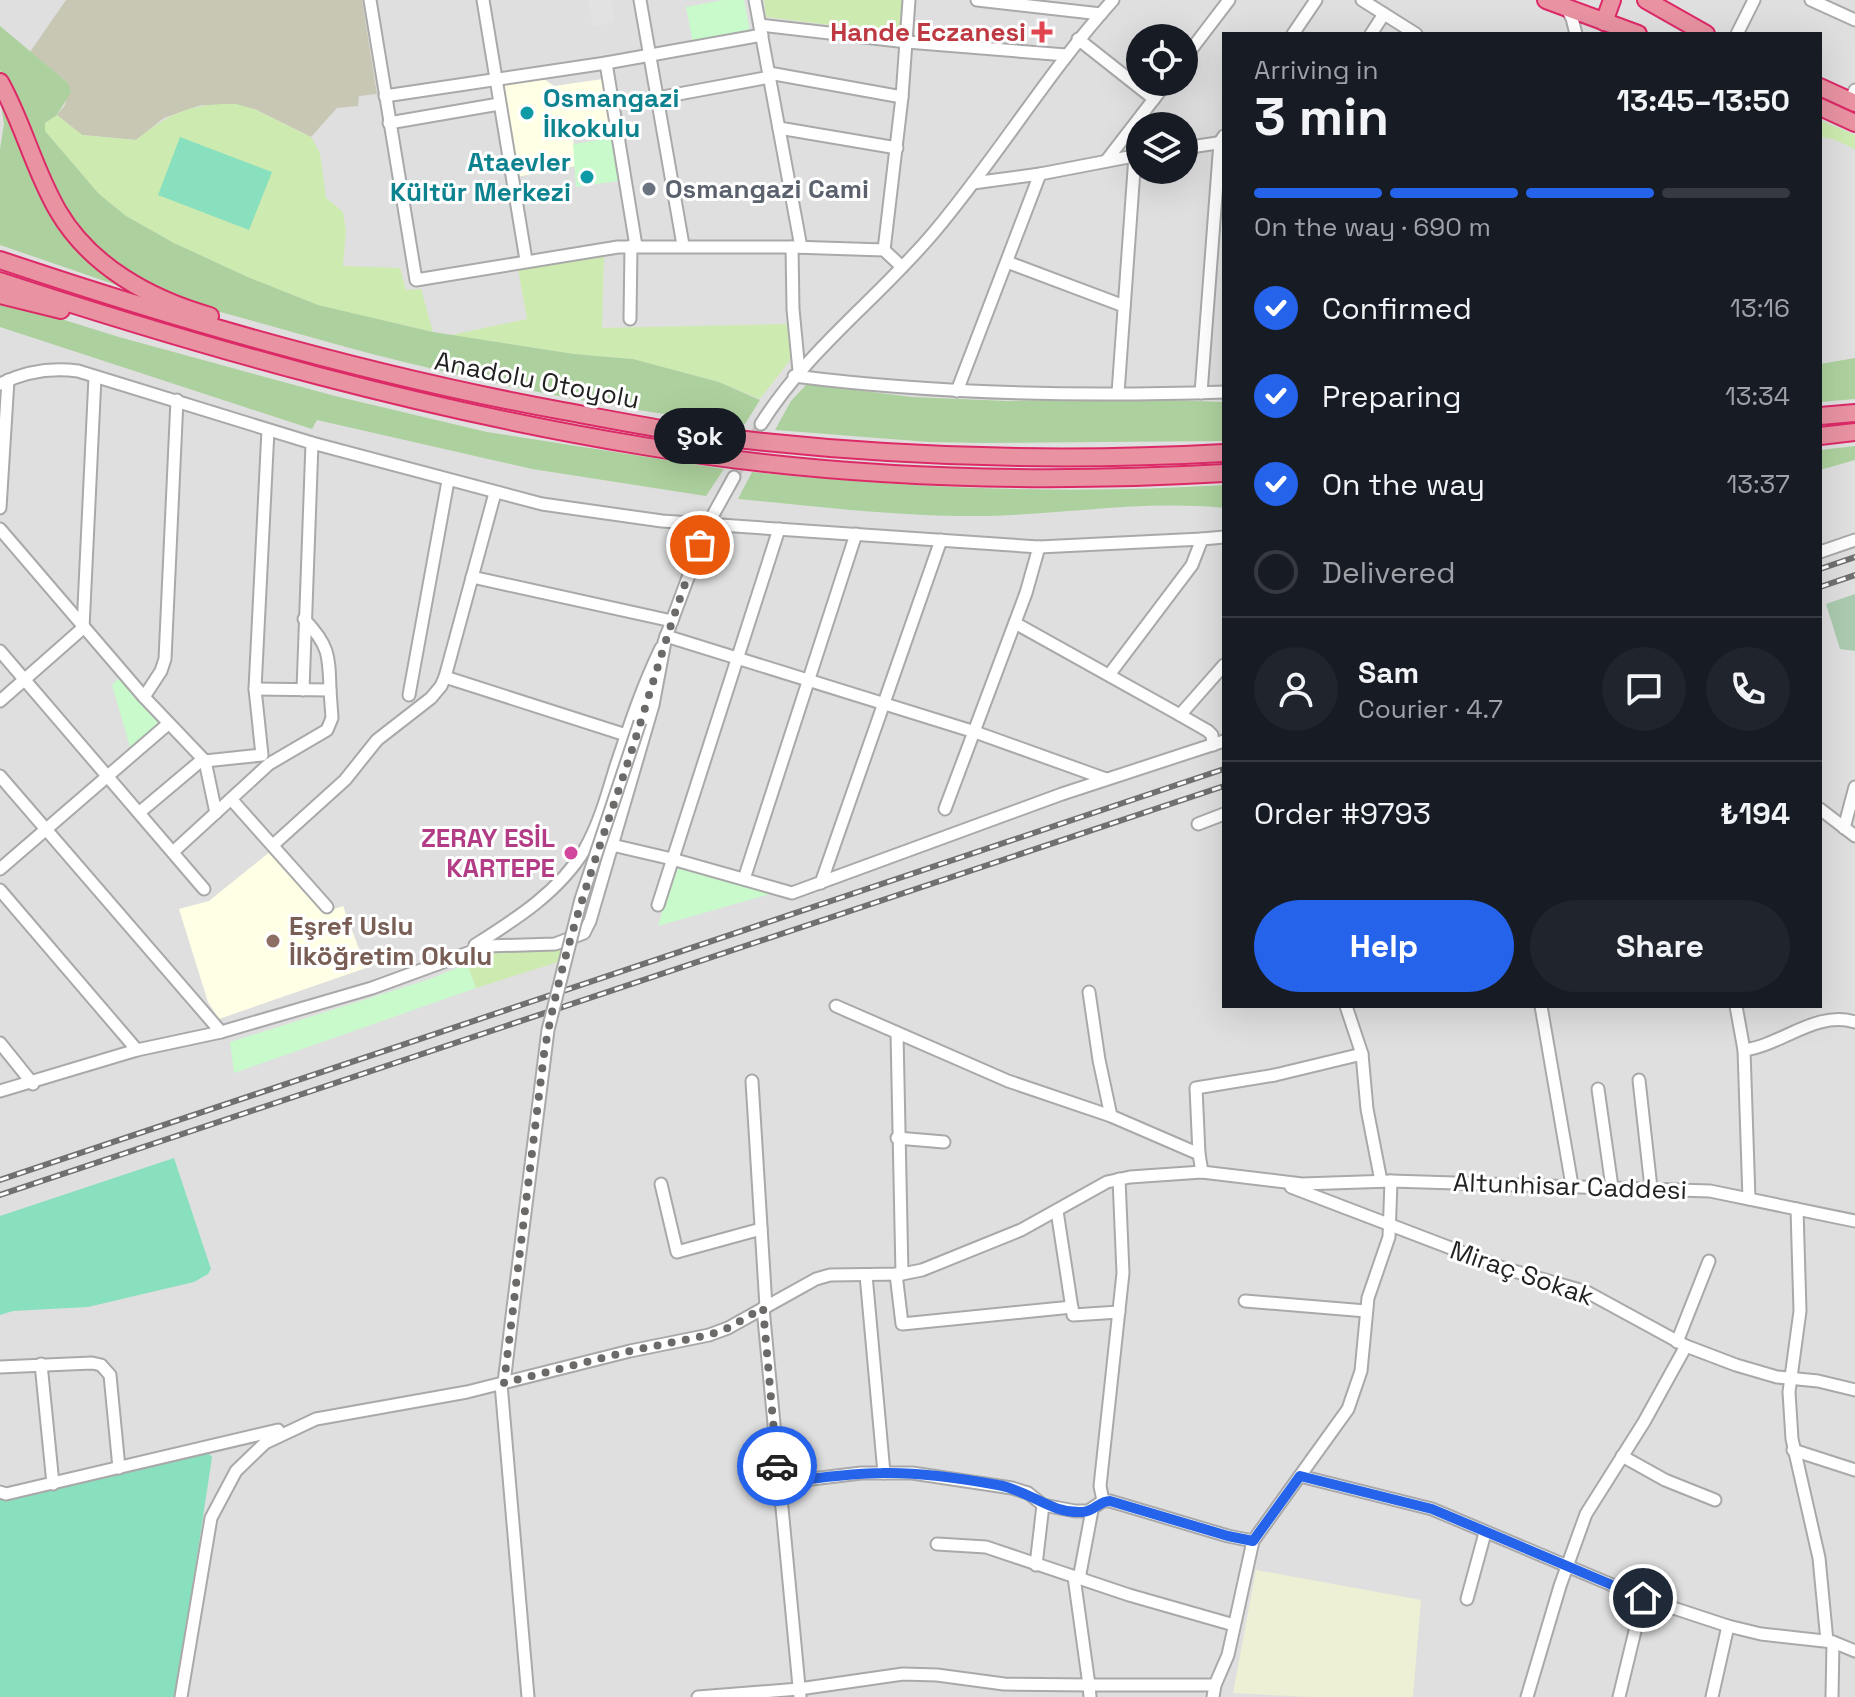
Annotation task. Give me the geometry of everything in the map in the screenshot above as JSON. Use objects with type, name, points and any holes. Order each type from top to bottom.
[{"type":"highway","points":[[1546,0],[1567,4],[1600,28],[1625,32]]},
{"type":"highway","points":[[1600,28],[1612,0]]},
{"type":"highway","points":[[1646,0],[1665,6],[1703,32]]},
{"type":"highway","points":[[0,82],[58,212],[76,237],[121,276],[171,302],[206,315],[532,405]]},
{"type":"highway","points":[[1822,88],[1853,98]]},
{"type":"highway","points":[[1822,108],[1855,123]]},
{"type":"highway","name":"Anadolu Otoyolu","points":[[0,260],[195,322],[394,376],[679,432],[851,450],[996,457],[1222,453]]},
{"type":"highway","name":"Anadolu Otoyolu","points":[[0,281],[257,360],[402,398],[644,446],[847,469],[990,477],[1132,478],[1222,473]]},
{"type":"highway","points":[[0,295],[46,307],[114,318]]},
{"type":"highway","points":[[1822,416],[1855,413]]},
{"type":"highway","points":[[1822,436],[1855,432]]},
{"type":"street","points":[[370,0],[416,280],[526,260],[634,246],[884,250],[902,267]]},
{"type":"street","points":[[483,0],[526,260]]},
{"type":"street","points":[[640,0],[683,245]]},
{"type":"street","points":[[755,0],[797,247],[793,309],[797,373]]},
{"type":"street","points":[[884,250],[897,148],[909,0]]},
{"type":"street","points":[[977,0],[1101,14]]},
{"type":"street","points":[[761,424],[797,373],[935,231],[1078,39],[1113,0]]},
{"type":"street","points":[[1198,41],[1229,0]]},
{"type":"street","points":[[1294,32],[1316,0]]},
{"type":"street","points":[[1362,0],[1413,32]]},
{"type":"street","points":[[1738,32],[1754,0]]},
{"type":"street","points":[[1811,0],[1855,20]]},
{"type":"street","points":[[1567,4],[1575,32]]},
{"type":"street","points":[[1372,32],[1384,14]]},
{"type":"street","points":[[385,96],[650,56],[761,30],[1066,55]]},
{"type":"street","points":[[1078,39],[1154,99]]},
{"type":"street","points":[[606,63],[634,246],[630,319]]},
{"type":"street","points":[[657,98],[770,75],[902,97]]},
{"type":"street","points":[[1106,161],[1156,96]]},
{"type":"street","points":[[389,123],[499,104]]},
{"type":"street","points":[[779,128],[897,148]]},
{"type":"street","points":[[1198,145],[1222,140]]},
{"type":"street","points":[[1201,393],[1222,152]]},
{"type":"street","points":[[973,183],[1126,158]]},
{"type":"street","points":[[957,391],[1040,174]]},
{"type":"street","points":[[1118,393],[1135,184]]},
{"type":"street","points":[[1007,262],[1124,306]]},
{"type":"street","points":[[0,508],[4,382],[32,371],[53,369],[78,371],[312,443],[542,504],[662,521],[1039,547],[1222,537]]},
{"type":"street","points":[[797,373],[882,387],[957,391],[1222,392]]},
{"type":"street","points":[[0,701],[83,628],[95,377]]},
{"type":"street","points":[[144,697],[165,659],[177,400]]},
{"type":"street","points":[[266,759],[255,689],[268,430]]},
{"type":"street","points":[[303,690],[312,443]]},
{"type":"street","points":[[461,954],[541,900],[579,858],[594,830],[649,673],[708,524],[734,477]]},
{"type":"street","points":[[409,695],[448,481]]},
{"type":"street","points":[[273,845],[345,780],[377,740],[438,691],[445,677],[495,493]]},
{"type":"street","points":[[0,529],[83,628],[204,760],[216,813]]},
{"type":"street","points":[[658,905],[779,529]]},
{"type":"street","points":[[744,879],[856,534]]},
{"type":"street","points":[[1109,675],[1192,565],[1202,539]]},
{"type":"street","points":[[821,883],[941,540]]},
{"type":"street","points":[[1822,551],[1855,540]]},
{"type":"street","points":[[945,809],[1015,623],[1039,547]]},
{"type":"street","points":[[472,577],[672,621]]},
{"type":"street","points":[[173,852],[231,799],[266,759],[327,730],[332,718],[328,649],[304,619]]},
{"type":"street","points":[[612,845],[792,893],[1106,779],[1218,743],[1208,731],[1015,623]]},
{"type":"street","points":[[666,636],[975,732],[1106,779]]},
{"type":"street","points":[[528,1697],[502,1384],[548,1030],[581,899],[666,636]]},
{"type":"street","points":[[0,1091],[33,1084],[137,1050],[221,1032],[383,984],[461,954],[497,945],[555,944],[584,933],[653,705],[666,636]]},
{"type":"street","points":[[0,651],[204,889]]},
{"type":"street","points":[[1180,715],[1222,667]]},
{"type":"street","points":[[445,677],[626,735]]},
{"type":"street","points":[[255,689],[330,690]]},
{"type":"street","points":[[0,869],[168,724]]},
{"type":"street","points":[[140,812],[204,760],[266,759]]},
{"type":"street","points":[[0,776],[221,1032]]},
{"type":"street","points":[[1844,828],[1855,787]]},
{"type":"street","points":[[231,799],[327,907]]},
{"type":"street","points":[[1822,811],[1855,836]]},
{"type":"street","points":[[1198,824],[1222,815]]},
{"type":"street","points":[[0,890],[137,1050]]},
{"type":"street","points":[[1089,992],[1111,1116]]},
{"type":"street","points":[[836,1006],[1008,1081],[1111,1116],[1199,1154]]},
{"type":"street","points":[[698,1697],[800,1693],[903,1674],[1090,1691],[1214,1691],[1225,1666],[1253,1541],[1353,1401],[1363,1359],[1366,1311],[1391,1226],[1386,1181],[1367,1109],[1362,1054],[1347,1008]]},
{"type":"street","points":[[1541,1008],[1572,1185]]},
{"type":"street","points":[[1736,1008],[1744,1050],[1749,1199]]},
{"type":"street","points":[[1744,1050],[1770,1044],[1822,1021],[1839,1018],[1855,1021]]},
{"type":"street","points":[[897,1033],[902,1324],[1072,1307]]},
{"type":"street","points":[[0,1043],[33,1084]]},
{"type":"street","points":[[1202,1172],[1196,1088],[1275,1075],[1362,1054]]},
{"type":"street","points":[[1639,1080],[1651,1188]]},
{"type":"street","points":[[752,1081],[765,1308],[800,1693]]},
{"type":"street","points":[[1598,1089],[1612,1187]]},
{"type":"street","points":[[897,1138],[944,1142]]},
{"type":"street","name":"Altunhisar Caddesi","points":[[181,1697],[208,1532],[217,1503],[236,1471],[265,1443],[299,1425],[334,1415],[502,1384],[630,1351],[709,1335],[728,1328],[816,1279],[830,1275],[899,1274],[922,1270],[969,1253],[1057,1211],[1097,1186],[1119,1179],[1202,1172],[1279,1183],[1386,1181],[1710,1191],[1855,1221]]},
{"type":"street","points":[[1103,1501],[1100,1494],[1101,1471],[1124,1241],[1119,1179]]},
{"type":"street","name":"Miraç Sokak","points":[[1279,1183],[1503,1268],[1587,1292],[1682,1344],[1765,1374],[1855,1390]]},
{"type":"street","points":[[661,1184],[677,1252],[761,1229]]},
{"type":"street","points":[[1797,1209],[1800,1311],[1789,1392],[1793,1450],[1819,1558],[1830,1642],[1832,1697]]},
{"type":"street","points":[[1057,1211],[1073,1315],[1119,1312]]},
{"type":"street","points":[[1527,1696],[1586,1514],[1622,1456],[1682,1344],[1709,1261]]},
{"type":"street","points":[[866,1275],[884,1473]]},
{"type":"street","points":[[1245,1301],[1366,1311]]},
{"type":"street","points":[[0,1367],[92,1363],[106,1369],[110,1375],[119,1468]]},
{"type":"street","points":[[41,1364],[53,1484]]},
{"type":"street","points":[[0,1492],[6,1494],[53,1484],[299,1425]]},
{"type":"street","points":[[1793,1450],[1855,1470]]},
{"type":"street","points":[[1622,1456],[1665,1480],[1715,1500]]},
{"type":"street","points":[[779,1483],[912,1473],[1003,1486],[1028,1493],[1043,1505],[1082,1512],[1092,1510],[1103,1501],[1110,1501],[1253,1541]]},
{"type":"street","points":[[1300,1476],[1432,1509],[1643,1598],[1728,1626],[1761,1634],[1830,1642],[1855,1651]]},
{"type":"street","points":[[1036,1565],[1043,1505]]},
{"type":"street","points":[[1090,1691],[1076,1578],[1092,1510]]},
{"type":"street","points":[[1467,1599],[1485,1533]]},
{"type":"street","points":[[937,1544],[986,1547],[1076,1578],[1234,1625]]},
{"type":"street","points":[[1619,1697],[1643,1598]]},
{"type":"street","points":[[1712,1697],[1728,1626]]},
{"type":"shaded area","points":[[0,0],[1855,0],[1855,1697],[0,1697]]},
{"type":"shaded area","points":[[66,0],[362,0],[377,94],[359,96],[358,106],[337,108],[311,137],[255,109],[201,105],[164,118],[136,140],[82,135],[57,115],[65,105],[68,83],[30,52]]},
{"type":"shaded area","points":[[588,0],[611,0],[615,22],[593,27]]},
{"type":"shaded area","points":[[541,77],[554,86],[603,79],[610,132],[573,138],[576,166],[516,177],[502,83]]},
{"type":"shaded area","points":[[495,79],[499,104],[389,123],[385,96]]},
{"type":"shaded area","points":[[1855,594],[1855,651],[1840,649],[1826,604]]},
{"type":"shaded area","name":"Eşref Uslu İlköğretim Okulu","points":[[271,851],[323,913],[343,906],[366,968],[219,1019],[208,1002],[179,909],[209,901]]},
{"type":"shaded area","points":[[1256,1570],[1421,1600],[1413,1697],[1233,1693]]},
{"type":"green space","points":[[723,0],[744,0],[750,32],[693,43],[686,7]]},
{"type":"green space","points":[[764,0],[905,0],[901,34],[766,17]]},
{"type":"green space","points":[[0,26],[68,83],[71,92],[57,115],[45,123],[45,131],[99,194],[126,216],[174,243],[318,305],[433,332],[574,354],[633,359],[719,382],[760,400],[745,424],[573,399],[377,355],[192,305],[161,292],[104,254],[68,215],[0,70]]},
{"type":"green space","points":[[0,98],[56,222],[71,243],[125,288],[0,245],[0,149],[4,124]]},
{"type":"green space","points":[[236,104],[254,109],[311,137],[320,153],[326,198],[343,212],[346,231],[343,266],[400,268],[406,290],[421,289],[433,332],[318,305],[174,243],[126,216],[99,194],[45,131],[45,123],[57,115],[82,135],[136,140],[182,112],[206,105]]},
{"type":"green space","points":[[1822,121],[1855,135],[1855,149],[1822,137]]},
{"type":"green space","points":[[180,137],[272,172],[249,230],[158,195]]},
{"type":"green space","points":[[612,138],[618,181],[576,187],[573,144]]},
{"type":"green space","points":[[604,256],[602,328],[787,324],[791,359],[760,399],[719,382],[633,359],[574,354],[451,335],[527,319],[518,269]]},
{"type":"green space","points":[[0,300],[119,337],[335,396],[487,432],[724,469],[706,496],[532,469],[317,420],[312,429],[0,327]]},
{"type":"green space","points":[[1855,358],[1855,399],[1822,402],[1822,364]]},
{"type":"green space","points":[[807,384],[912,397],[1008,401],[1121,398],[1222,402],[1222,441],[929,442],[775,430],[791,401]]},
{"type":"green space","points":[[1855,446],[1855,460],[1822,469],[1822,450]]},
{"type":"green space","points":[[752,472],[870,482],[1047,490],[1222,485],[1222,508],[1106,508],[987,516],[862,511],[738,499]]},
{"type":"green space","points":[[120,677],[160,722],[130,747],[112,685]]},
{"type":"green space","points":[[676,866],[770,894],[658,926]]},
{"type":"green space","points":[[562,948],[558,962],[476,988],[467,964],[498,952]]},
{"type":"green space","points":[[467,964],[476,988],[234,1073],[230,1042],[427,980]]},
{"type":"green space","points":[[174,1158],[211,1269],[208,1274],[194,1282],[88,1307],[13,1311],[0,1315],[0,1216]]},
{"type":"green space","points":[[207,1452],[212,1457],[176,1697],[0,1697],[0,1500]]},
{"type":"tunnel","points":[[734,477],[761,424]]},
{"type":"railway","points":[[1822,568],[1855,557]]},
{"type":"railway","points":[[1822,586],[1855,575]]},
{"type":"railway","points":[[0,1180],[1222,770]]},
{"type":"railway","points":[[0,1195],[1222,787]]},
{"type":"way so far","points":[[700,545],[666,636],[581,899],[548,1030],[504,1383],[630,1351],[709,1335],[763,1308],[777,1466]]},
{"type":"place","name":"Hande Eczanesi","points":[[1042,32]]},
{"type":"place","name":"Osmangazi İlkokulu","points":[[527,113]]},
{"type":"place","name":"Ataevler Kültür Merkezi","points":[[587,177]]},
{"type":"place","name":"Osmangazi Cami","points":[[649,189]]},
{"type":"place","name":"Şok","points":[[700,545]]},
{"type":"place","name":"ZERAY ESİL KARTEPE","points":[[571,853]]},
{"type":"place","name":"Eşref Uslu İlköğretim Okulu","points":[[273,941]]},
{"type":"route","points":[[777,1466],[779,1483],[861,1473],[912,1473],[995,1484],[1028,1493],[1043,1505],[1082,1512],[1095,1509],[1103,1501],[1110,1501],[1253,1541],[1300,1476],[1432,1509],[1643,1598]]}]
